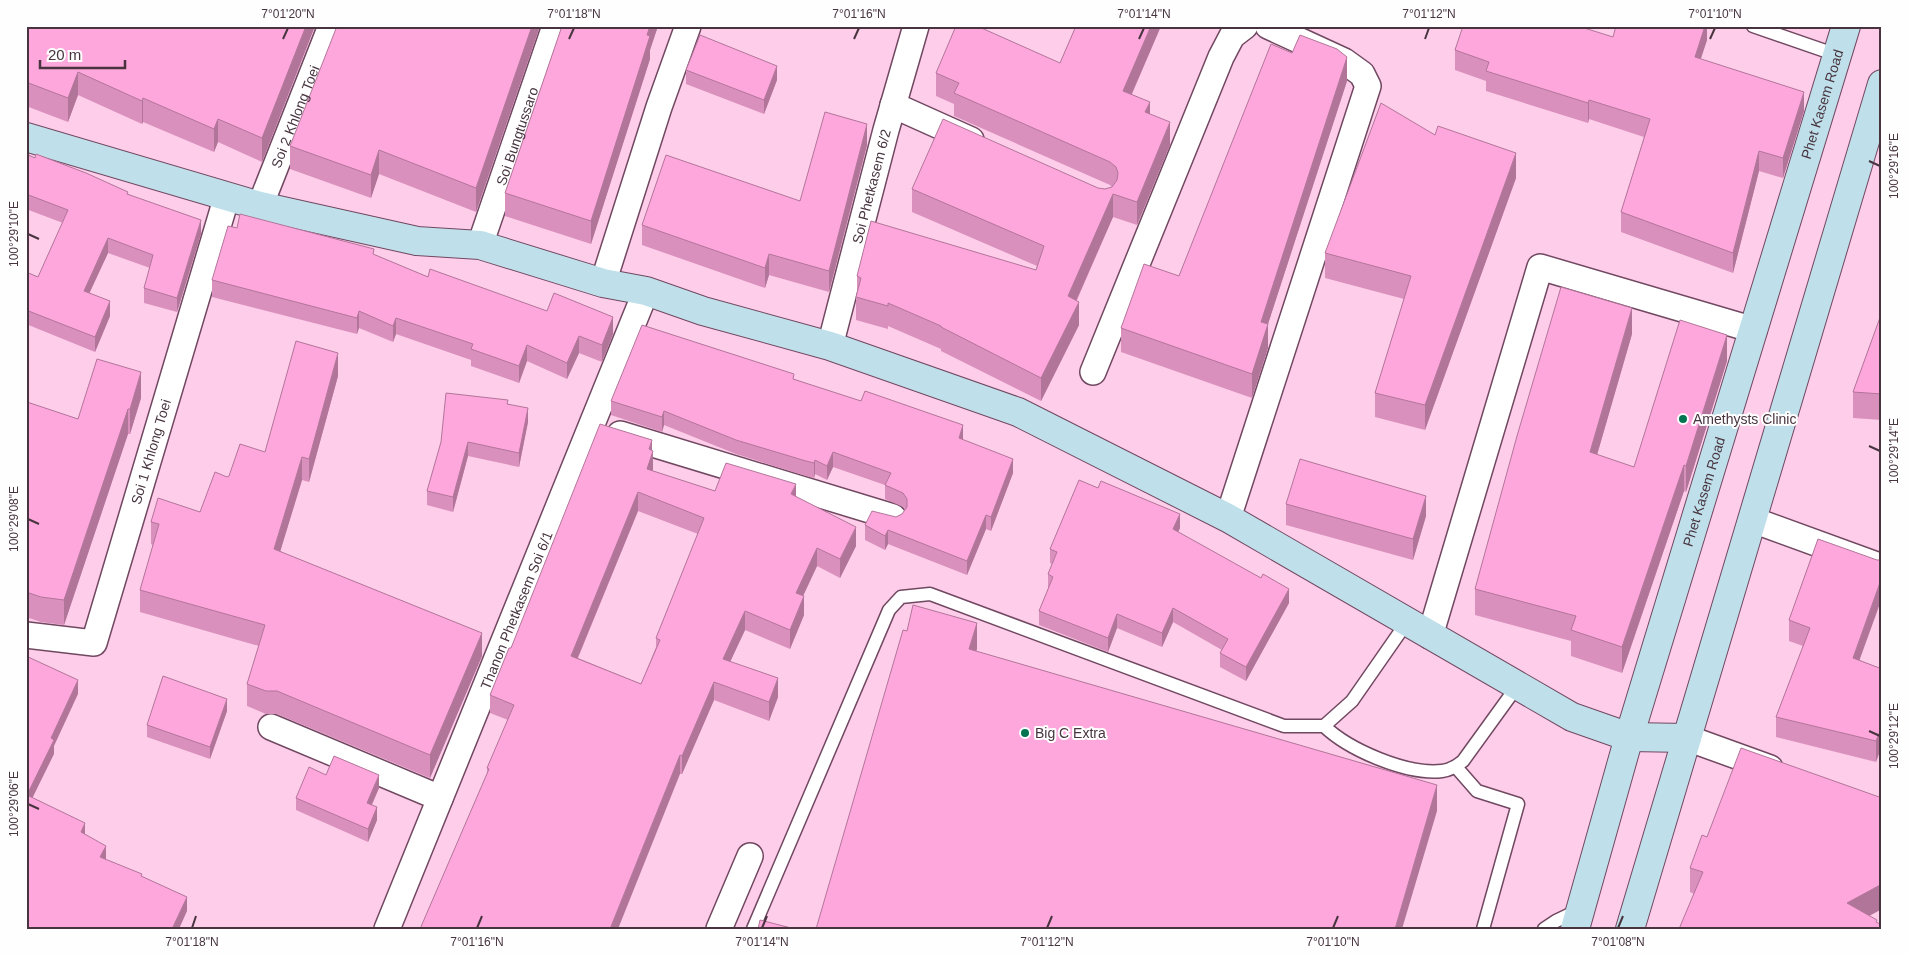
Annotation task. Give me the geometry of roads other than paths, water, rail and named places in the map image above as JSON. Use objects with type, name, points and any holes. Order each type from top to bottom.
[{"type":"main road","name":"Phet Kasem Road","points":[[1578,919],[1630,737],[1846,26]]},
{"type":"main road","points":[[1630,929],[1882,84]]},
{"type":"main road","points":[[26,137],[260,206],[417,241],[480,245],[603,283],[646,291],[703,311],[830,346],[1018,412],[1228,518],[1572,717],[1630,737],[1687,738]]},
{"type":"street","name":"Soi 2 Khlong Toei","points":[[260,206],[331,26]]},
{"type":"street","name":"Soi Bungtussaro","points":[[480,245],[555,26]]},
{"type":"street","points":[[603,283],[659,107],[688,26]]},
{"type":"street","name":"Soi Phetkasem 6/2","points":[[830,346],[893,105],[916,26]]},
{"type":"street","points":[[1093,372],[1221,57],[1232,36],[1245,26]]},
{"type":"street","points":[[1228,518],[1368,86],[1362,74],[1344,61],[1268,26]]},
{"type":"street","points":[[893,105],[990,148]]},
{"type":"street","name":"Soi 1 Khlong Toei","points":[[26,635],[94,643],[227,196]]},
{"type":"street","points":[[1430,636],[1540,267],[1754,330]]},
{"type":"street","name":"Thanon Phetkasem Soi 6/1","points":[[387,929],[440,798],[492,644],[591,425],[646,291]]},
{"type":"street","points":[[591,425],[893,517]]},
{"type":"street","points":[[1753,520],[1882,567]]},
{"type":"street","points":[[271,727],[440,798]]},
{"type":"street","points":[[1687,738],[1789,774]]},
{"type":"street","points":[[719,929],[750,856]]},
{"type":"lane","points":[[1753,26],[1837,55]]},
{"type":"lane","points":[[754,929],[889,610],[900,597],[930,594],[1284,726],[1324,726],[1352,701],[1407,622]]},
{"type":"lane","points":[[1324,726],[1334,736],[1365,753],[1392,763],[1428,771],[1444,771],[1456,767],[1463,761],[1518,685]]},
{"type":"lane","points":[[1456,767],[1477,791],[1518,804],[1483,929]]},
{"type":"lane","points":[[1544,929],[1556,920],[1578,919]]},
{"type":"place","name":"Amethysts Clinic","points":[[1683,419]]},
{"type":"place","name":"Big C Extra","points":[[1025,733]]}]
